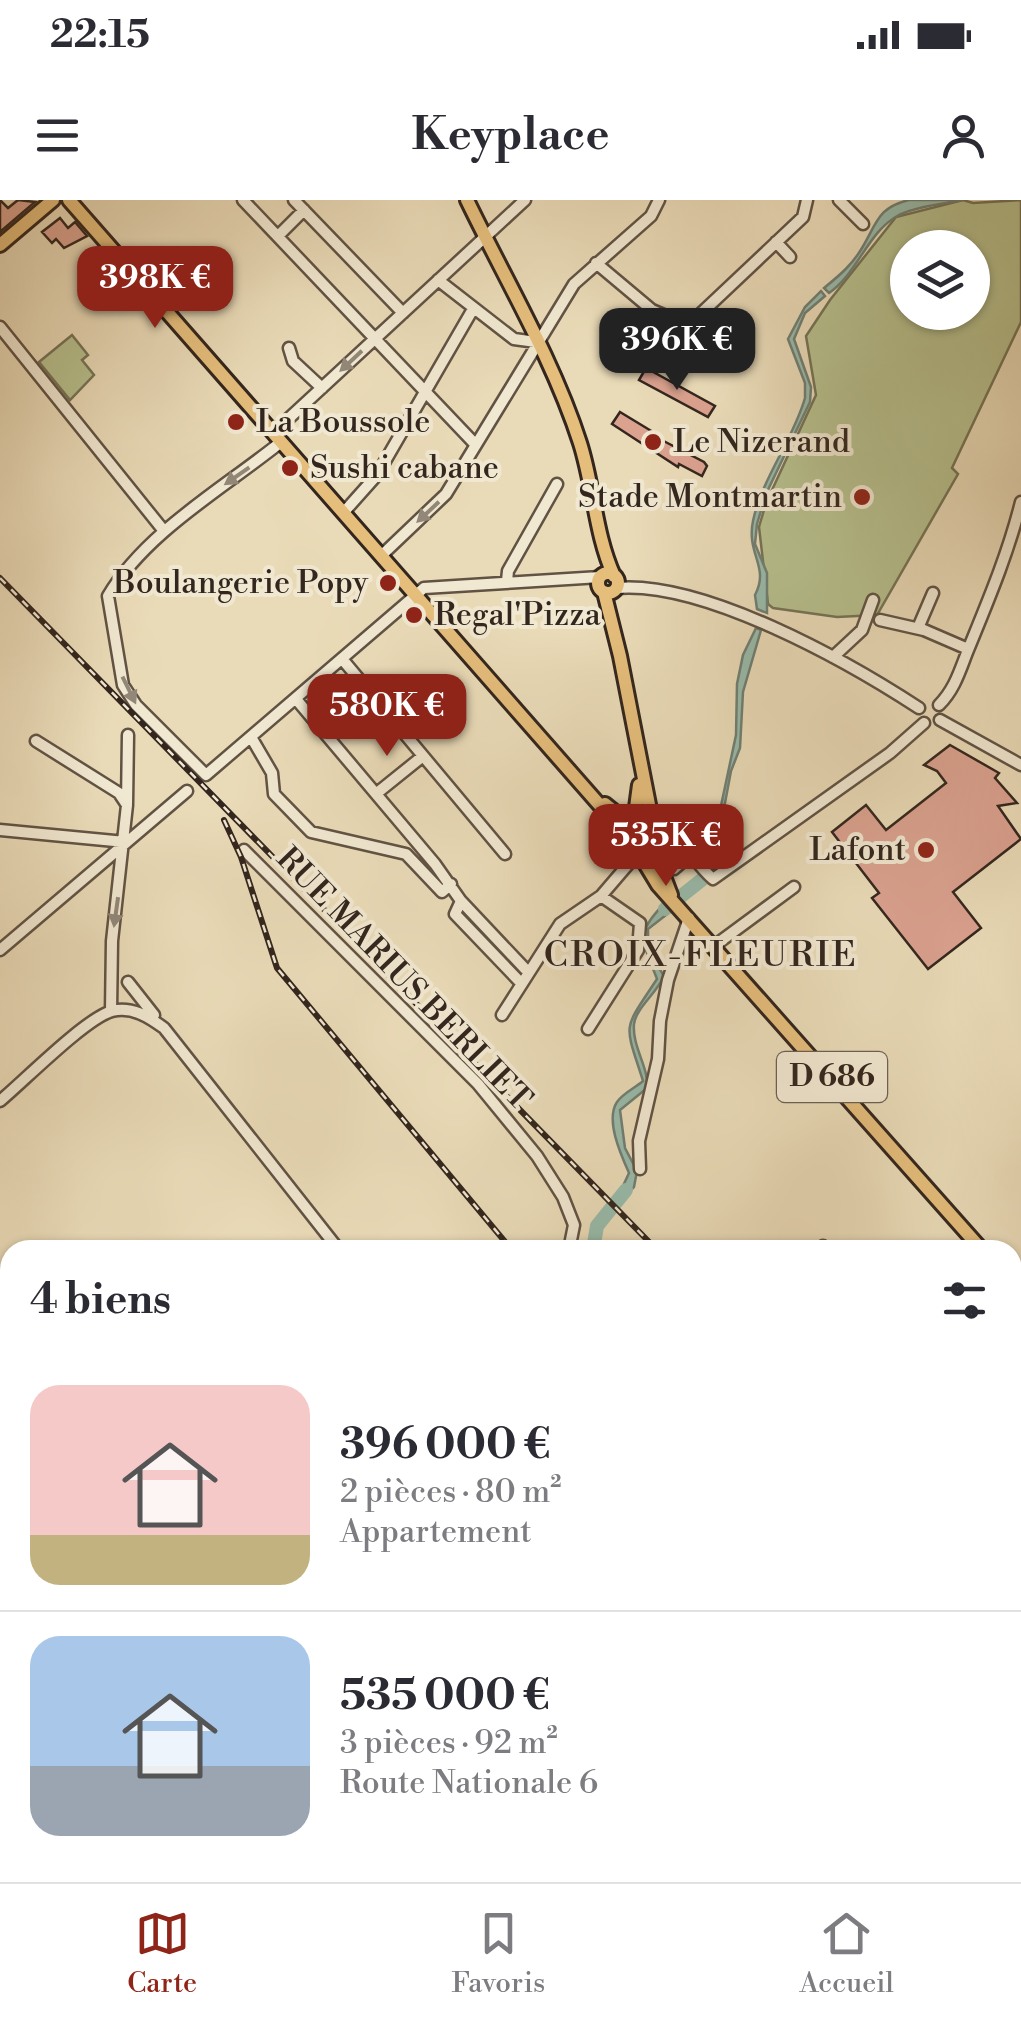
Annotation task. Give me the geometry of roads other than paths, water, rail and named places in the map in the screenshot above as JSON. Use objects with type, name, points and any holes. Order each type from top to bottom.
[{"type":"main road","points":[[1,245],[53,200]]},
{"type":"main road","name":"D 686","points":[[69,200],[416,594],[582,786],[680,907],[973,1240]]},
{"type":"main road","points":[[467,200],[581,444],[661,865]]},
{"type":"main road","points":[[634,848],[641,768]]},
{"type":"main road","name":"D 686","points":[[582,786],[634,826],[661,865],[680,907]]},
{"type":"street","points":[[243,200],[475,444]]},
{"type":"street","points":[[294,200],[402,314]]},
{"type":"street","points":[[525,200],[322,388],[277,437],[164,531],[118,579],[108,596],[123,685],[136,706],[206,775],[424,588],[506,581],[608,583],[660,591],[768,624],[920,708],[924,723]]},
{"type":"street","points":[[382,555],[446,494],[574,284],[652,216],[659,200]]},
{"type":"street","points":[[596,263],[652,310],[682,322],[695,318],[802,217],[807,200]]},
{"type":"street","points":[[840,200],[863,224]]},
{"type":"street","points":[[278,236],[304,210]]},
{"type":"street","points":[[776,242],[790,257]]},
{"type":"street","points":[[438,280],[514,339],[536,342]]},
{"type":"street","points":[[344,512],[378,476],[473,309]]},
{"type":"street","points":[[0,327],[164,531]]},
{"type":"street","points":[[289,348],[294,361],[322,388]]},
{"type":"street","points":[[506,581],[557,484]]},
{"type":"street","points":[[940,720],[939,704],[952,690],[1016,541],[1021,502]]},
{"type":"street","points":[[918,628],[933,593]]},
{"type":"street","points":[[833,657],[862,630],[873,600]]},
{"type":"street","points":[[880,620],[918,628],[968,649]]},
{"type":"street","points":[[343,660],[505,854]]},
{"type":"street","points":[[296,699],[525,978]]},
{"type":"street","points":[[920,708],[929,701],[939,704]]},
{"type":"street","points":[[924,723],[932,725],[940,720]]},
{"type":"street","points":[[940,720],[1021,765]]},
{"type":"street","points":[[634,826],[650,820],[664,825],[713,879],[890,753],[924,723]]},
{"type":"street","points":[[112,1011],[112,941],[125,842],[128,735]]},
{"type":"street","points":[[252,736],[272,773],[274,794],[311,832],[406,854],[442,892],[451,884]]},
{"type":"street","points":[[36,741],[119,793],[127,805]]},
{"type":"street","points":[[377,793],[422,756]]},
{"type":"street","points":[[0,950],[187,791]]},
{"type":"street","points":[[0,830],[125,842]]},
{"type":"street","points":[[502,1015],[560,924],[601,896],[634,848],[661,865],[674,868],[690,854]]},
{"type":"street","name":"RUE MARIUS BERLIET","points":[[244,850],[478,1084],[563,1197],[574,1225],[571,1240]]},
{"type":"street","points":[[714,946],[794,887]]},
{"type":"street","points":[[588,1029],[638,950],[640,923],[601,896]]},
{"type":"street","points":[[640,1168],[639,1142],[658,1059],[660,1022],[680,907]]},
{"type":"street","points":[[114,981],[128,982],[330,1240]]},
{"type":"street","points":[[126,1010],[128,982]]},
{"type":"street","points":[[0,1101],[91,1023],[112,1011],[146,1014],[164,1028]]},
{"type":"waterway","name":"Le Nizerand","points":[[665,909],[709,874],[712,862]]},
{"type":"waterway","name":"Le Nizerand","points":[[595,1240],[597,1226],[626,1190]]},
{"type":"railway","points":[[0,578],[647,1240]]},
{"type":"railway","points":[[224,820],[241,857],[277,968],[504,1240]]},
{"type":"place","name":"La Boussole","points":[[236,422]]},
{"type":"place","name":"Le Nizerand","points":[[653,442]]},
{"type":"place","name":"Sushi cabane","points":[[290,468]]},
{"type":"place","name":"Stade Montmartin","points":[[862,497]]},
{"type":"place","name":"Boulangerie Popy","points":[[388,583]]},
{"type":"place","name":"Regal'Pizza","points":[[414,615]]},
{"type":"place","name":"Lafont","points":[[926,850]]},
{"type":"district","name":"CROIX-FLEURIE","points":[[701,955]]}]
